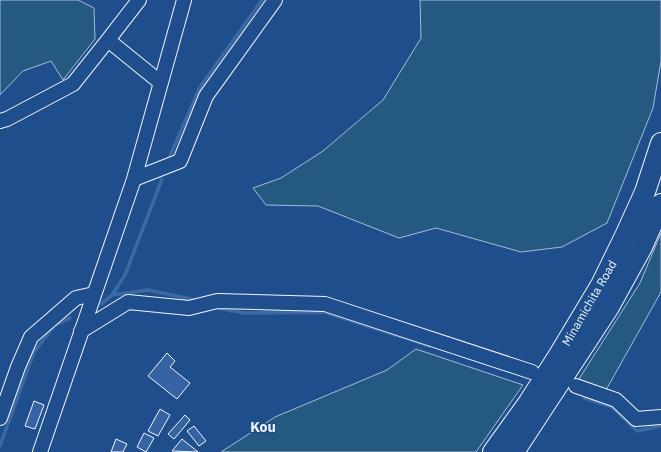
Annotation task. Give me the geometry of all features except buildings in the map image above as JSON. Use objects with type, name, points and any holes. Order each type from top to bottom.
[{"type":"highway","name":"Minamichita Road","points":[[493,452],[559,355],[601,285],[645,192],[661,143]]},
{"type":"highway","name":"Minamichita Road","points":[[514,452],[610,307],[642,247],[661,204]]},
{"type":"street","points":[[0,121],[7,119],[73,84],[139,0]]},
{"type":"street","points":[[40,452],[134,179],[184,0]]},
{"type":"street","points":[[134,179],[180,161],[206,96],[275,0]]},
{"type":"street","points":[[108,40],[161,83]]},
{"type":"street","points":[[0,418],[18,367],[31,337],[76,298],[94,294]]},
{"type":"street","points":[[81,331],[128,302],[188,308],[218,301],[325,304],[532,372]]},
{"type":"street","points":[[576,386],[616,400],[636,419],[661,417]]},
{"type":"shaded area","points":[[0,0],[78,0],[94,8],[95,39],[63,80],[51,61],[23,71],[0,95]]},
{"type":"shaded area","points":[[420,0],[661,0],[661,61],[653,108],[607,223],[562,247],[521,252],[436,228],[399,238],[318,206],[266,205],[253,188],[281,178],[323,151],[383,100],[421,38]]},
{"type":"shaded area","points":[[661,233],[661,292],[606,390],[579,379],[640,283]]},
{"type":"shaded area","points":[[416,349],[523,385],[476,452],[221,452],[275,417],[387,370]]},
{"type":"waterway","points":[[169,158],[200,87],[262,0]]},
{"type":"waterway","points":[[101,304],[112,295],[125,275],[162,179]]},
{"type":"waterway","points":[[112,295],[148,290],[195,300]]},
{"type":"waterway","points":[[218,308],[244,313],[324,312],[430,346]]},
{"type":"waterway","points":[[0,446],[34,352],[54,326],[70,318]]},
{"type":"waterway","points":[[584,398],[612,407],[637,431],[661,426]]},
{"type":"district","name":"Kou","points":[[263,427]]}]
